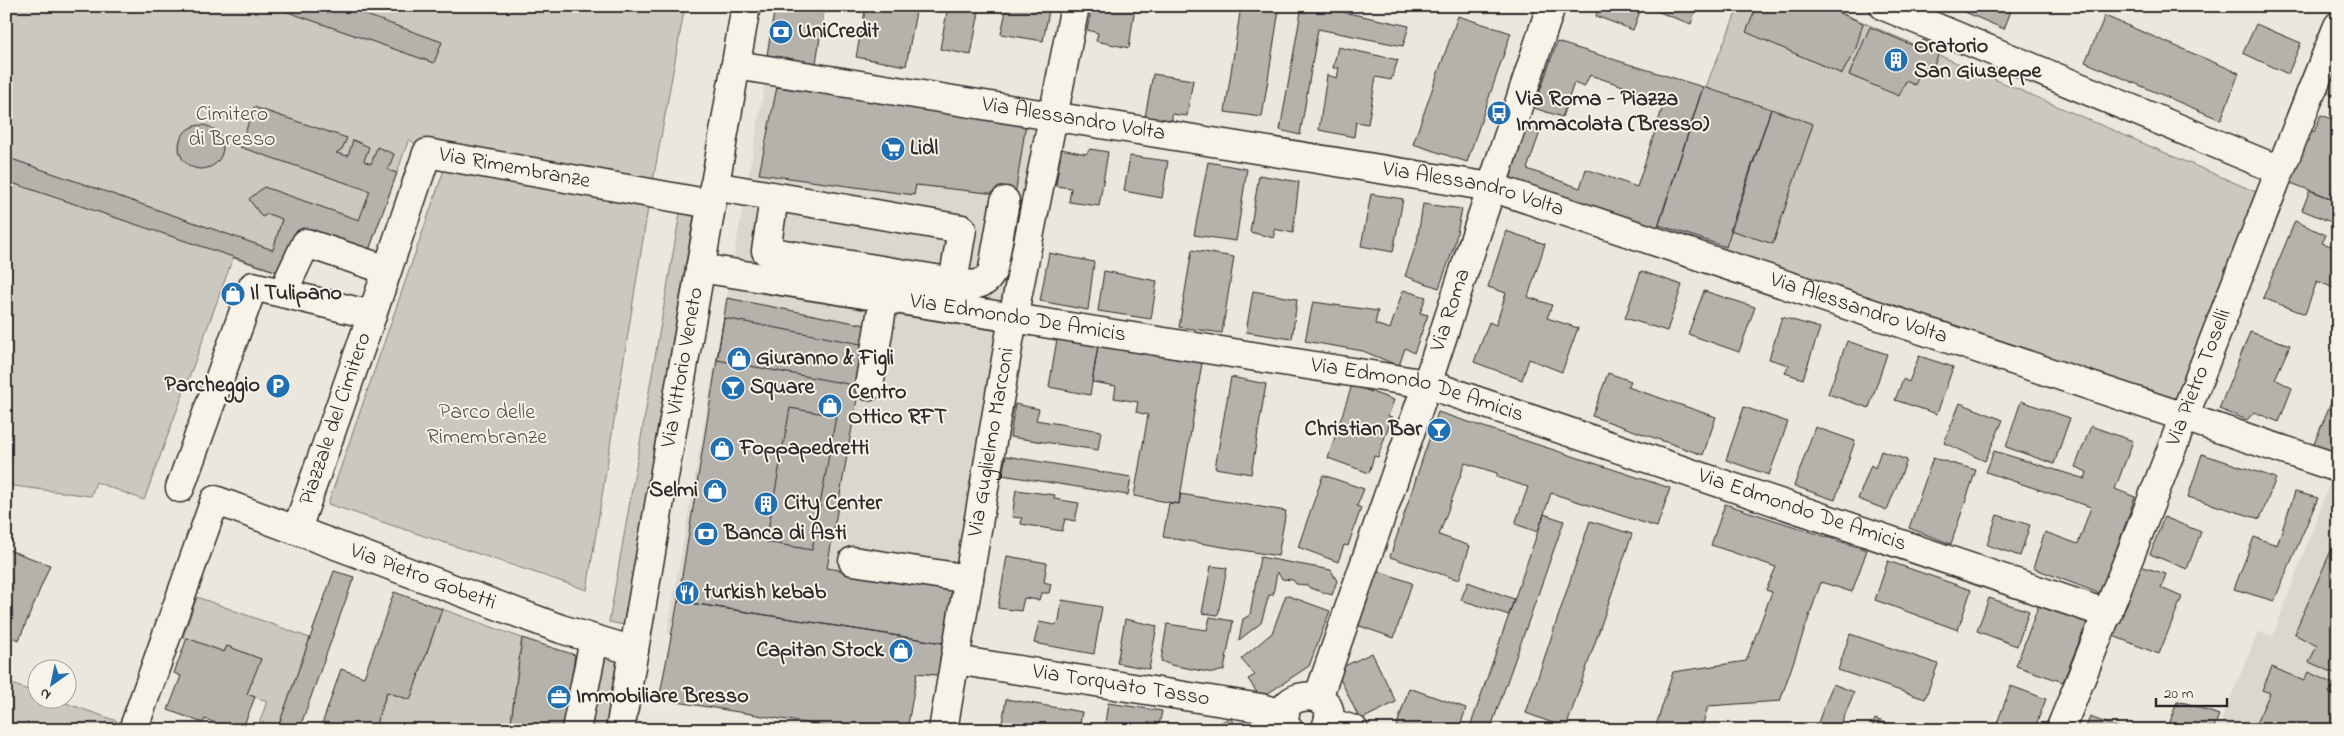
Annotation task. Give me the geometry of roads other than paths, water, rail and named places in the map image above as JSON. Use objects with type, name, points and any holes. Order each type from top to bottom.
[{"type":"street","name":"Via Vittorio Veneto","points":[[620,730],[746,6]]},
{"type":"street","name":"Via Guglielmo Marconi","points":[[943,730],[1013,318],[1075,6]]},
{"type":"street","name":"Via Roma","points":[[1324,717],[1427,384],[1551,6]]},
{"type":"street","points":[[1884,6],[2279,170]]},
{"type":"street","name":"Via Pietro Toselli","points":[[2060,730],[2108,614],[2279,170],[2338,26]]},
{"type":"street","name":"Via Alessandro Volta","points":[[736,64],[1491,187],[2336,468]]},
{"type":"street","name":"Via Rimembranze","points":[[372,315],[427,153],[713,195]]},
{"type":"street","points":[[713,195],[774,198],[962,229],[951,295]]},
{"type":"street","points":[[774,198],[766,251],[951,295],[972,285],[983,283],[990,276],[1005,201]]},
{"type":"street","points":[[283,292],[306,243],[387,270]]},
{"type":"street","name":"Via Edmondo De Amicis","points":[[700,268],[884,297],[951,295],[1013,318],[1427,384],[2108,614]]},
{"type":"street","name":"Piazzale del Cimitero","points":[[180,488],[253,286],[372,315],[297,529]]},
{"type":"street","points":[[869,386],[884,297]]},
{"type":"street","name":"Via Pietro Gobetti","points":[[133,730],[215,500],[594,640],[634,651]]},
{"type":"street","points":[[853,561],[969,579]]},
{"type":"street","points":[[576,730],[594,640]]},
{"type":"street","name":"Via Torquato Tasso","points":[[955,660],[1261,708],[1287,722]]},
{"type":"street","points":[[1287,722],[1286,708],[1292,700],[1300,696],[1310,695],[1324,717],[1354,730]]},
{"type":"place","name":"UniCredit","points":[[781,32]]},
{"type":"place","name":"Oratorio San Giuseppe","points":[[1896,60]]},
{"type":"place","name":"Via Roma - Piazza Immacolata (Bresso)","points":[[1499,113]]},
{"type":"place","name":"Lidl","points":[[893,149]]},
{"type":"place","name":"Il Tulipano","points":[[233,294]]},
{"type":"place","name":"Giuranno & Figli","points":[[739,359]]},
{"type":"place","name":"Parcheggio","points":[[278,386]]},
{"type":"place","name":"Square","points":[[733,388]]},
{"type":"place","name":"Centro Ottico RFT","points":[[830,406]]},
{"type":"place","name":"Christian Bar","points":[[1439,430]]},
{"type":"place","name":"Foppapedretti","points":[[722,449]]},
{"type":"place","name":"Selmi","points":[[715,491]]},
{"type":"place","name":"City Center","points":[[766,504]]},
{"type":"place","name":"Banca di Asti","points":[[706,534]]},
{"type":"place","name":"turkish kebab","points":[[687,593]]},
{"type":"place","name":"Capitan Stock","points":[[901,651]]},
{"type":"place","name":"Immobiliare Bresso","points":[[559,697]]},
{"type":"park label","name":"Cimitero di Bresso","points":[[232,128]]},
{"type":"park label","name":"Parco delle Rimembranze","points":[[487,426]]}]
